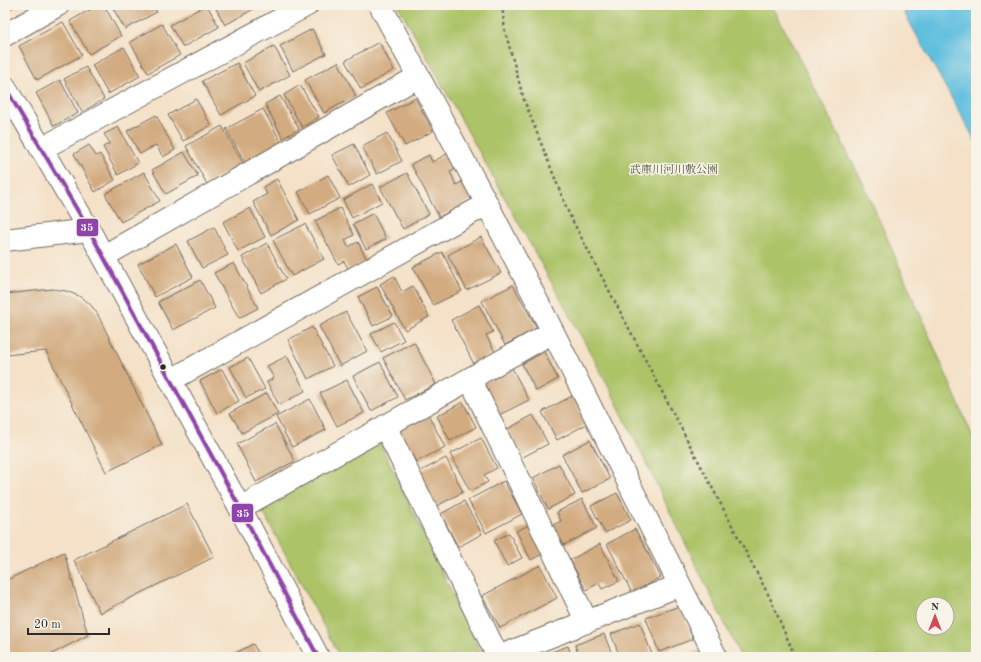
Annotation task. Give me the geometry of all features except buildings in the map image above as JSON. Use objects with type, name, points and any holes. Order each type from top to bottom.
[{"type":"street","points":[[5,35],[58,5]]},
{"type":"street","points":[[42,149],[307,5]]},
{"type":"street","points":[[380,5],[419,76],[553,332],[716,657]]},
{"type":"street","points":[[104,256],[419,76]]},
{"type":"street","points":[[5,87],[104,256],[240,508],[318,657]]},
{"type":"street","points":[[171,380],[486,204]]},
{"type":"street","points":[[5,240],[89,230]]},
{"type":"street","points":[[240,508],[553,332]]},
{"type":"street","points":[[470,379],[588,622]]},
{"type":"street","points":[[385,426],[498,657],[680,585]]},
{"type":"path","points":[[502,5],[505,31],[524,100],[569,214],[770,598],[795,657]]},
{"type":"green space","name":"武庫川河川敷公園","points":[[398,5],[772,5],[865,187],[976,444],[976,657],[741,657],[607,383]]},
{"type":"green space","points":[[380,443],[481,653],[472,657],[340,657],[261,508]]},
{"type":"water","points":[[900,5],[976,5],[976,142]]},
{"type":"transit line","name":"35","points":[[5,87],[89,230],[240,508],[318,657]]}]
